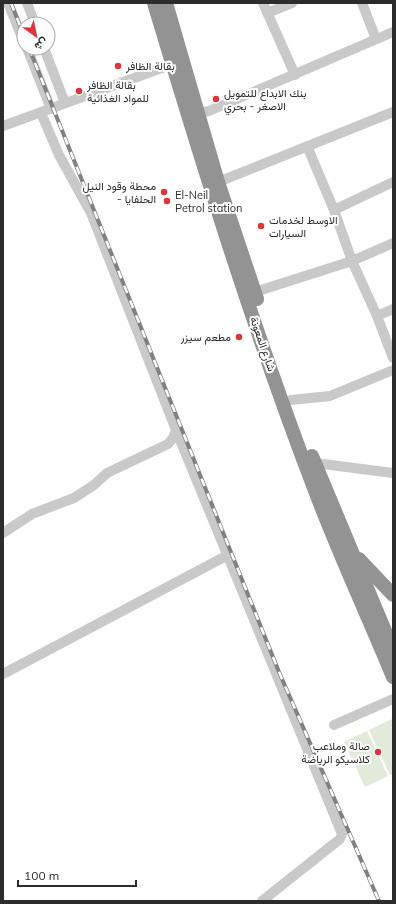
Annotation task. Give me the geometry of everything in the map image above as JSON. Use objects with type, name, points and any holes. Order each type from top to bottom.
[{"type":"highway","name":"شارع المعونة","points":[[154,3],[198,113],[218,182],[291,400],[349,548],[393,650]]},
{"type":"highway","name":"شارع المعونة","points":[[166,3],[177,62],[212,197],[279,392],[348,576],[393,677]]},
{"type":"highway","points":[[349,548],[393,595]]},
{"type":"street","points":[[8,3],[16,22]]},
{"type":"street","points":[[27,3],[32,16]]},
{"type":"street","points":[[263,3],[295,75]]},
{"type":"street","points":[[267,13],[292,3]]},
{"type":"street","points":[[362,3],[376,39]]},
{"type":"street","points":[[198,113],[209,111],[393,32]]},
{"type":"street","points":[[29,56],[51,109]]},
{"type":"street","points":[[47,56],[65,104]]},
{"type":"street","points":[[3,126],[177,62]]},
{"type":"street","points":[[218,182],[393,112]]},
{"type":"street","points":[[40,113],[59,155],[91,213],[176,430],[342,834],[340,839],[262,901]]},
{"type":"street","points":[[307,146],[334,210],[352,261],[377,316],[393,358]]},
{"type":"street","points":[[334,210],[393,182]]},
{"type":"street","points":[[255,292],[352,261],[393,244]]},
{"type":"street","points":[[377,316],[393,308]]},
{"type":"street","points":[[291,400],[330,396],[393,370]]},
{"type":"street","points":[[3,533],[32,514],[74,498],[94,485],[107,473],[168,444],[176,430]]},
{"type":"street","points":[[315,463],[393,473]]},
{"type":"street","points":[[3,674],[228,555]]},
{"type":"street","points":[[334,725],[393,699]]},
{"type":"green space","points":[[392,719],[393,774],[390,775],[369,730]]},
{"type":"green space","points":[[367,731],[388,776],[365,787],[344,742]]},
{"type":"railway","points":[[11,3],[16,16]]},
{"type":"railway","points":[[32,56],[279,672],[379,901]]},
{"type":"place","name":"بقالة الظافر","points":[[118,66]]},
{"type":"place","name":"بقالة الظافر للمواد الغذائية","points":[[79,91]]},
{"type":"place","name":"بنك الابداع للتمويل الاصغر - بحري","points":[[216,99]]},
{"type":"place","name":"محطة وقود النيل - الحلفايا","points":[[164,192]]},
{"type":"place","name":"El-Neil Petrol station","points":[[167,201]]},
{"type":"place","name":"الاوسط لخدمات السيارات","points":[[261,226]]},
{"type":"place","name":"مطعم سيزر","points":[[239,337]]},
{"type":"place","name":"صالة وملاعب كلاسيكو الرياضة","points":[[378,752]]}]
